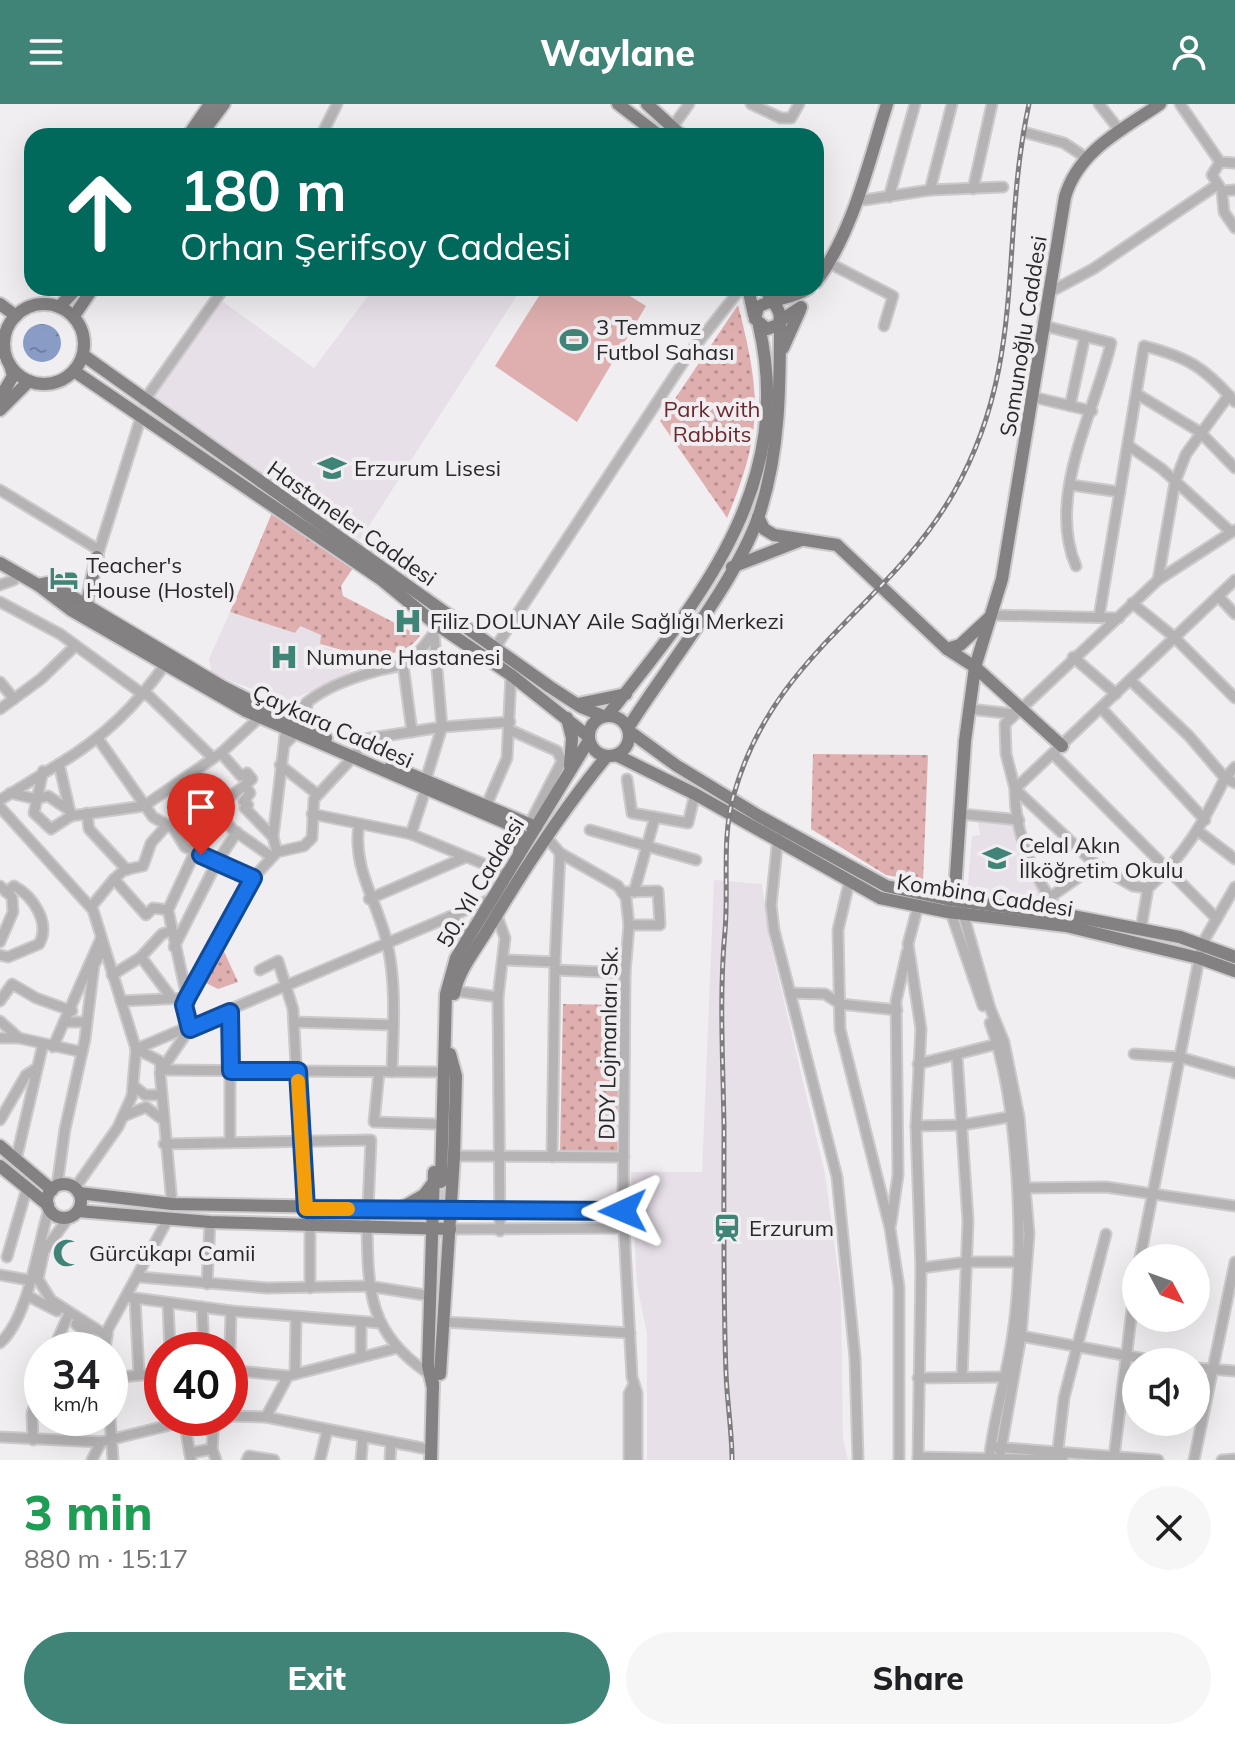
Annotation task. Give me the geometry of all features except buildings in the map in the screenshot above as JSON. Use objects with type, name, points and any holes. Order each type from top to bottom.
[{"type":"main road","points":[[618,104],[650,128]]},
{"type":"main road","points":[[647,104],[669,128]]},
{"type":"main road","points":[[824,270],[859,197],[887,104]]},
{"type":"main road","name":"Somunoğlu Caddesi","points":[[955,903],[969,709],[975,667],[1005,567],[1065,197],[1070,180],[1085,157],[1160,104]]},
{"type":"main road","points":[[195,128],[213,107]]},
{"type":"main road","points":[[204,128],[213,107]]},
{"type":"main road","points":[[59,307],[69,296]]},
{"type":"main road","points":[[74,316],[88,296]]},
{"type":"main road","points":[[750,296],[769,386],[764,437],[744,515],[717,571],[626,694],[606,716],[593,723],[589,738],[594,749],[612,755],[627,746],[629,730],[732,567],[758,517],[776,435],[780,359],[778,308],[768,296]]},
{"type":"main road","points":[[757,321],[758,307],[789,296]]},
{"type":"main road","points":[[780,359],[806,296]]},
{"type":"main road","points":[[0,304],[16,316]]},
{"type":"main road","points":[[0,398],[13,376],[5,348],[4,327],[36,305],[59,307],[74,316],[83,334],[83,355],[74,371],[48,384],[29,381],[10,365]]},
{"type":"main road","points":[[757,321],[771,329],[801,307]]},
{"type":"main road","name":"Hastaneler Caddesi","points":[[83,355],[575,704],[606,716]]},
{"type":"main road","name":"Hastaneler Caddesi","points":[[74,371],[382,580],[433,628],[511,675],[589,738]]},
{"type":"main road","points":[[0,410],[29,381]]},
{"type":"main road","points":[[758,517],[764,529],[774,535],[837,545],[947,649],[975,667],[1058,750]]},
{"type":"main road","points":[[732,567],[806,540]]},
{"type":"main road","points":[[70,603],[98,554]]},
{"type":"main road","points":[[85,611],[98,554]]},
{"type":"main road","points":[[0,555],[34,582]]},
{"type":"main road","name":"Çaykara Caddesi","points":[[0,563],[292,727],[426,783],[513,826],[521,835],[520,856]]},
{"type":"main road","points":[[0,572],[14,580],[34,582]]},
{"type":"main road","name":"Çaykara Caddesi","points":[[85,611],[259,718],[292,727]]},
{"type":"main road","points":[[947,649],[960,645],[991,615]]},
{"type":"main road","points":[[575,704],[626,694]]},
{"type":"main road","points":[[606,716],[618,717],[629,730]]},
{"type":"main road","points":[[567,718],[572,738],[570,770]]},
{"type":"main road","name":"Kombina Caddesi","points":[[629,730],[677,766],[869,880],[955,903],[1235,957]]},
{"type":"main road","name":"50. Yıl Caddesi","points":[[434,1374],[445,1322],[454,1156],[456,1076],[447,1056],[446,994],[465,940],[506,873],[520,856],[529,825],[570,770],[589,738]]},
{"type":"main road","name":"Çaykara Caddesi","points":[[355,754],[529,825]]},
{"type":"main road","name":"Kombina Caddesi","points":[[612,755],[638,763],[880,898],[918,906],[955,903],[1062,914],[1141,929],[1201,951],[1235,971]]},
{"type":"main road","name":"50. Yıl Caddesi","points":[[435,1458],[432,1227],[440,1182],[447,1056],[455,991],[461,971],[496,913],[581,788],[612,755]]},
{"type":"main road","points":[[593,773],[638,763]]},
{"type":"main road","points":[[382,765],[487,804],[529,825]]},
{"type":"main road","points":[[461,971],[489,908],[520,856]]},
{"type":"main road","name":"50. Yıl Caddesi","points":[[440,1182],[436,1124],[439,1072],[447,1056]]},
{"type":"main road","points":[[0,1146],[54,1188],[172,1204],[306,1209],[451,1209]]},
{"type":"main road","points":[[1,1169],[58,1217],[73,1214],[210,1222],[367,1224],[450,1229]]},
{"type":"main road","points":[[399,1209],[440,1182]]},
{"type":"main road","points":[[48,1207],[54,1188]]},
{"type":"main road","points":[[73,1214],[77,1191]]},
{"type":"main road","name":"50. Yıl Caddesi","points":[[433,1388],[434,1374],[440,1256],[433,1388],[435,1458]]},
{"type":"street","points":[[325,128],[337,104]]},
{"type":"street","points":[[751,104],[781,118],[791,118],[799,104]]},
{"type":"street","points":[[889,197],[915,104]]},
{"type":"street","points":[[930,190],[952,104]]},
{"type":"street","points":[[973,189],[992,104]]},
{"type":"street","points":[[1099,104],[1120,131]]},
{"type":"street","points":[[1180,104],[1220,162]]},
{"type":"street","points":[[676,128],[684,105]]},
{"type":"street","points":[[1027,133],[1064,143],[1085,157]]},
{"type":"street","points":[[1220,162],[1235,163]]},
{"type":"street","points":[[1220,162],[1212,175],[1220,188],[1224,212],[1235,228]]},
{"type":"street","points":[[859,197],[1003,187]]},
{"type":"street","points":[[1050,292],[1093,269],[1220,188],[1235,190]]},
{"type":"street","points":[[829,263],[893,296],[884,326]]},
{"type":"street","points":[[144,401],[218,296]]},
{"type":"street","points":[[495,648],[686,358],[735,296]]},
{"type":"street","points":[[1045,326],[1111,343],[1071,485],[1067,536],[1076,566]]},
{"type":"street","points":[[1070,406],[1085,336]]},
{"type":"street","points":[[1099,617],[1144,346],[1193,362],[1232,398],[1200,432],[1175,482],[1158,580]]},
{"type":"street","points":[[1137,394],[1200,432],[1235,468]]},
{"type":"street","points":[[1033,397],[1092,411]]},
{"type":"street","points":[[0,490],[98,554],[141,417]]},
{"type":"street","points":[[1062,914],[1033,872],[1006,754],[1005,724],[1158,580],[1233,531],[1129,446]]},
{"type":"street","points":[[1071,485],[1120,492]]},
{"type":"street","points":[[0,585],[14,580]]},
{"type":"street","points":[[1015,789],[1235,580]]},
{"type":"street","points":[[1218,596],[1235,614]]},
{"type":"street","points":[[0,602],[75,646],[145,694],[241,776],[247,773],[252,779],[180,836]]},
{"type":"street","points":[[1132,603],[1173,636],[1235,698]]},
{"type":"street","points":[[991,615],[1119,618]]},
{"type":"street","points":[[275,854],[273,837],[284,745],[308,703],[369,673],[403,664],[433,628]]},
{"type":"street","points":[[411,834],[442,727],[433,628]]},
{"type":"street","points":[[0,709],[75,646]]},
{"type":"street","points":[[1073,657],[1116,694]]},
{"type":"street","points":[[0,800],[43,771],[99,740],[145,694],[166,663]]},
{"type":"street","points":[[403,664],[412,732]]},
{"type":"street","points":[[487,804],[507,758],[511,675]]},
{"type":"street","points":[[1130,680],[1189,736],[1225,778],[1235,783]]},
{"type":"street","points":[[0,682],[14,699]]},
{"type":"street","points":[[1101,708],[1205,820]]},
{"type":"street","points":[[969,709],[1017,710]]},
{"type":"street","points":[[10,793],[36,799],[48,796],[70,813],[144,806],[217,756],[259,718]]},
{"type":"street","points":[[190,1029],[184,1005],[253,878],[275,854],[304,846],[312,838],[312,814],[317,794],[365,739],[442,727],[510,726],[557,751],[562,761],[529,825]]},
{"type":"street","points":[[99,740],[144,806],[153,817],[180,836],[185,847],[253,878]]},
{"type":"street","points":[[1058,750],[1217,919]]},
{"type":"street","points":[[59,764],[70,813]]},
{"type":"street","points":[[280,765],[317,794]]},
{"type":"street","points":[[1141,929],[1148,888],[1170,869],[1198,831],[1225,778],[1235,767]]},
{"type":"street","points":[[43,771],[34,813],[51,829],[70,813]]},
{"type":"street","points":[[627,779],[632,813],[688,823],[695,794]]},
{"type":"street","points":[[245,785],[250,793],[244,801],[248,805],[245,808],[273,837]]},
{"type":"street","points":[[1015,789],[1096,865],[1133,886],[1148,888]]},
{"type":"street","points":[[0,807],[91,907],[136,1049],[134,1086],[123,1116],[77,1191]]},
{"type":"street","points":[[216,810],[237,832],[275,854]]},
{"type":"street","points":[[87,813],[89,829],[127,870]]},
{"type":"street","points":[[312,814],[411,834],[506,873]]},
{"type":"street","points":[[961,814],[1019,820]]},
{"type":"street","points":[[634,892],[655,817]]},
{"type":"street","points":[[91,907],[114,879],[127,870],[143,866],[151,843],[167,825]]},
{"type":"street","points":[[359,825],[360,857],[369,899],[387,943],[393,1025],[392,1072]]},
{"type":"street","points":[[781,829],[771,905],[777,952],[837,1177],[855,1357],[858,1460]]},
{"type":"street","points":[[590,830],[696,860]]},
{"type":"street","points":[[1198,831],[1235,859]]},
{"type":"street","points":[[174,947],[217,862],[237,832]]},
{"type":"street","points":[[547,838],[560,853],[603,874],[622,892],[658,891],[660,925],[629,925]]},
{"type":"street","points":[[187,998],[168,910],[195,852]]},
{"type":"street","points":[[552,1157],[560,853]]},
{"type":"street","points":[[369,899],[466,857]]},
{"type":"street","points":[[1049,898],[1096,865]]},
{"type":"street","points":[[114,879],[146,915],[153,908],[168,910]]},
{"type":"street","points":[[849,883],[838,930],[840,1029],[890,1228],[899,1287],[899,1460]]},
{"type":"street","points":[[0,955],[8,957],[39,944],[45,928],[38,911],[22,890],[14,886],[3,889]]},
{"type":"street","points":[[1143,1244],[1201,951],[1235,887]]},
{"type":"street","points":[[0,942],[13,912],[12,897],[3,889]]},
{"type":"street","name":"DDY Lojmanları Sk.","points":[[622,892],[629,925],[625,973],[623,1211],[633,1386]]},
{"type":"street","points":[[136,1049],[190,1029],[489,900]]},
{"type":"street","points":[[955,903],[1001,1043],[1019,1117],[1029,1234],[1021,1336],[994,1455]]},
{"type":"street","points":[[890,1228],[898,1175],[897,1010],[918,906]]},
{"type":"street","points":[[496,913],[505,938],[505,960],[498,997],[500,1231]]},
{"type":"street","points":[[449,917],[462,925],[465,940]]},
{"type":"street","points":[[112,975],[141,957],[162,934],[171,931]]},
{"type":"street","points":[[16,1160],[37,1068],[48,1045],[72,1011],[94,948],[102,944]]},
{"type":"street","points":[[54,1188],[82,1052],[94,965],[102,944]]},
{"type":"street","points":[[908,944],[921,1029],[916,1126],[921,1268],[918,1459],[1058,1449],[1158,1460]]},
{"type":"street","points":[[141,957],[171,997]]},
{"type":"street","points":[[505,960],[625,973]]},
{"type":"street","points":[[260,970],[278,961],[294,1022],[306,1209],[310,1223],[310,1288]]},
{"type":"street","points":[[0,1001],[12,984],[36,998],[72,1011]]},
{"type":"street","points":[[455,991],[498,997]]},
{"type":"street","points":[[790,993],[825,994],[840,1004],[897,1010]]},
{"type":"street","points":[[121,1001],[187,998]]},
{"type":"street","points":[[230,1012],[230,1141]]},
{"type":"street","points":[[0,1021],[19,1038]]},
{"type":"street","points":[[64,1022],[84,1022]]},
{"type":"street","points":[[294,1022],[393,1025]]},
{"type":"street","points":[[161,1070],[190,1029]]},
{"type":"street","points":[[0,1038],[19,1038],[82,1052]]},
{"type":"street","points":[[918,1064],[1001,1043]]},
{"type":"street","points":[[994,1455],[1013,1332],[1020,1239],[1001,1043]]},
{"type":"street","points":[[136,1049],[160,1061],[164,1144],[172,1204]]},
{"type":"street","points":[[1134,1054],[1179,1057],[1235,1073]]},
{"type":"street","points":[[957,1056],[967,1262],[962,1377]]},
{"type":"street","points":[[0,1120],[26,1075],[37,1068]]},
{"type":"street","points":[[161,1070],[439,1072]]},
{"type":"street","points":[[368,1208],[371,1140],[379,1072]]},
{"type":"street","points":[[134,1086],[145,1095],[160,1095]]},
{"type":"street","points":[[123,1116],[146,1107],[156,1110],[162,1119]]},
{"type":"street","points":[[916,1126],[962,1125],[1009,1117]]},
{"type":"street","points":[[374,1122],[436,1124]]},
{"type":"street","points":[[164,1144],[371,1140]]},
{"type":"street","points":[[454,1156],[624,1157]]},
{"type":"street","points":[[1025,1188],[1106,1187],[1235,1206]]},
{"type":"street","points":[[7,1257],[27,1188]]},
{"type":"street","points":[[0,1343],[9,1334],[28,1296],[29,1280],[48,1207]]},
{"type":"street","points":[[451,1209],[500,1213],[623,1211]]},
{"type":"street","points":[[73,1214],[56,1229],[44,1251],[38,1279],[51,1300],[101,1332]]},
{"type":"street","points":[[108,1332],[132,1298],[168,1219]]},
{"type":"street","points":[[207,1284],[210,1222]]},
{"type":"street","points":[[367,1224],[368,1286],[380,1323],[397,1348],[434,1374]]},
{"type":"street","points":[[450,1229],[624,1228]]},
{"type":"street","points":[[1058,1449],[1064,1398],[1106,1234]]},
{"type":"street","points":[[921,1268],[967,1262],[1018,1262]]},
{"type":"street","points":[[1194,1460],[1235,1262]]},
{"type":"street","points":[[0,1275],[29,1280]]},
{"type":"street","points":[[139,1277],[207,1284],[310,1288],[368,1286],[431,1296]]},
{"type":"street","points":[[28,1296],[85,1332]]},
{"type":"street","points":[[132,1298],[231,1311],[380,1323]]},
{"type":"street","points":[[132,1298],[139,1375]]},
{"type":"street","points":[[168,1304],[169,1332]]},
{"type":"street","points":[[202,1307],[203,1332]]},
{"type":"street","points":[[230,1332],[231,1311]]},
{"type":"street","points":[[266,1417],[291,1375],[296,1317]]},
{"type":"street","points":[[61,1332],[67,1318]]},
{"type":"street","points":[[361,1322],[361,1357]]},
{"type":"street","points":[[445,1322],[630,1333]]},
{"type":"street","points":[[0,1327],[9,1334]]},
{"type":"street","points":[[1021,1336],[1077,1344],[1122,1355]]},
{"type":"street","points":[[248,1371],[291,1375],[397,1348]]},
{"type":"street","points":[[1210,1370],[1235,1371]]},
{"type":"street","points":[[128,1376],[144,1375]]},
{"type":"street","points":[[918,1378],[1004,1377]]},
{"type":"street","points":[[629,1460],[629,1394],[633,1386]]},
{"type":"street","points":[[633,1386],[637,1393],[637,1460]]},
{"type":"street","points":[[1114,1457],[1122,1390]]},
{"type":"street","points":[[248,1416],[266,1417],[391,1442],[435,1458]]},
{"type":"street","points":[[0,1437],[101,1442],[144,1430]]},
{"type":"street","points":[[320,1460],[327,1431]]},
{"type":"street","points":[[33,1436],[33,1440]]},
{"type":"street","points":[[187,1436],[190,1457],[212,1449]]},
{"type":"street","points":[[213,1436],[212,1449],[216,1460]]},
{"type":"street","points":[[361,1460],[363,1437]]},
{"type":"street","points":[[112,1438],[113,1460]]},
{"type":"street","points":[[92,1460],[101,1442]]},
{"type":"street","points":[[390,1460],[391,1442]]},
{"type":"street","points":[[994,1455],[1063,1460]]},
{"type":"street","points":[[247,1460],[249,1456],[274,1460]]},
{"type":"street","points":[[1222,1460],[1235,1459]]},
{"type":"shaded area","name":"Erzurum Lisesi","points":[[368,296],[517,296],[360,540],[154,397],[222,301],[314,368]]},
{"type":"shaded area","name":"Numune Hastanesi","points":[[230,612],[295,633],[300,626],[322,635],[320,645],[362,660],[348,673],[288,702],[212,674],[209,659]]},
{"type":"shaded area","name":"Celal Akın İlköğretim Okulu","points":[[978,822],[1013,824],[1030,872],[1049,903],[967,893],[972,836],[980,835]]},
{"type":"shaded area","points":[[714,880],[762,884],[769,938],[825,1174],[841,1294],[843,1439],[848,1460],[647,1460],[647,1334],[637,1285],[631,1172],[702,1172]]},
{"type":"green space","name":"3 Temmuz Futbol Sahası","points":[[539,296],[630,296],[646,306],[577,422],[495,366]]},
{"type":"green space","name":"Park with Rabbits","points":[[738,305],[751,364],[755,413],[747,461],[727,518],[660,421]]},
{"type":"green space","points":[[272,513],[355,565],[341,586],[343,596],[420,636],[399,652],[359,654],[320,644],[321,635],[300,626],[295,633],[230,612]]},
{"type":"green space","points":[[813,754],[928,755],[923,882],[886,875],[811,829]]},
{"type":"green space","points":[[221,945],[238,982],[218,989],[202,981]]},
{"type":"green space","points":[[563,1004],[620,1005],[617,1155],[560,1154]]},
{"type":"water","points":[[42,324],[56,329],[61,343],[56,357],[42,362],[28,357],[23,343],[28,329]]},
{"type":"tunnel","points":[[443,1238],[445,1181]]},
{"type":"railway","points":[[732,1460],[725,1342],[722,1004],[726,845],[730,811],[752,745],[776,704],[804,667],[927,532],[954,492],[977,444],[993,396],[1002,348],[1020,155],[1029,104]]},
{"type":"slow traffic","points":[[298,1081],[306,1209],[348,1209]]},
{"type":"place","name":"3 Temmuz Futbol Sahası","points":[[574,340]]},
{"type":"place","name":"Erzurum Lisesi","points":[[332,468]]},
{"type":"place","name":"Teacher's House (Hostel)","points":[[64,578]]},
{"type":"place","name":"Filiz DOLUNAY Aile Sağlığı Merkezi","points":[[408,621]]},
{"type":"place","name":"Numune Hastanesi","points":[[284,657]]},
{"type":"place","name":"Celal Akın İlköğretim Okulu","points":[[997,858]]},
{"type":"place","name":"Erzurum","points":[[727,1228]]},
{"type":"place","name":"Gürcükapı Camii","points":[[67,1253]]},
{"type":"route","points":[[201,855],[253,878],[187,998],[185,1016],[190,1029],[230,1012],[231,1071],[298,1071],[306,1209],[451,1209],[500,1213],[623,1211]]}]
